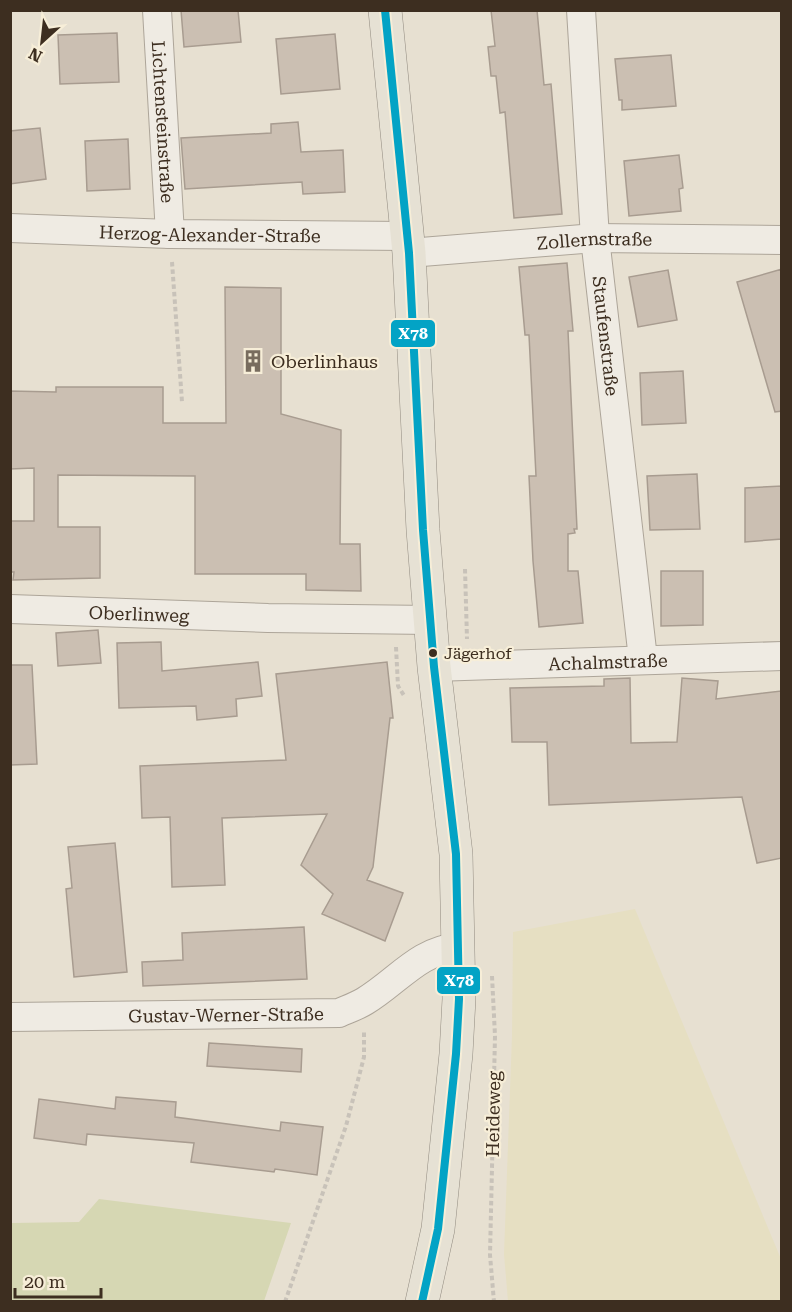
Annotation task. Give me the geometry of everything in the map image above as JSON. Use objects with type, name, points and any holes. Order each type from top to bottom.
[{"type":"main road","points":[[385,10],[408,245],[423,530],[434,667],[456,854],[459,999],[456,1054],[438,1229],[422,1302]]},
{"type":"street","name":"Lichtensteinstraße","points":[[157,10],[170,234]]},
{"type":"street","name":"Staufenstraße","points":[[581,10],[595,238],[643,659]]},
{"type":"street","name":"Herzog-Alexander-Straße","points":[[10,228],[408,245]]},
{"type":"street","name":"Zollernstraße","points":[[408,245],[595,238],[782,240]]},
{"type":"street","name":"Oberlinweg","points":[[10,609],[268,618],[431,620]]},
{"type":"street","name":"Achalmstraße","points":[[434,667],[782,656]]},
{"type":"street","name":"Gustav-Werner-Straße","points":[[10,1017],[339,1013],[365,1001],[406,972],[421,958],[446,948],[458,947]]},
{"type":"path","points":[[170,234],[182,402]]},
{"type":"path","name":"Heideweg","points":[[458,947],[480,952],[492,975],[495,1036],[490,1256],[494,1302]]},
{"type":"path","points":[[285,1302],[346,1126],[364,1057],[365,1001]]},
{"type":"shaded area","points":[[635,909],[781,1259],[781,1301],[508,1301],[504,1254],[512,1036],[513,932]]},
{"type":"green space","points":[[99,1199],[291,1223],[264,1301],[11,1301],[11,1223],[79,1222]]},
{"type":"building","points":[[181,10],[238,10],[241,42],[184,47]]},
{"type":"building","points":[[491,10],[537,10],[544,85],[551,84],[562,214],[514,218],[505,112],[500,113],[496,76],[491,76],[488,47],[495,46]]},
{"type":"building","points":[[117,33],[119,82],[60,84],[58,35]]},
{"type":"building","points":[[335,34],[340,89],[281,94],[276,39]]},
{"type":"building","points":[[671,55],[676,106],[622,110],[615,59]]},
{"type":"building","points":[[298,122],[301,152],[343,150],[345,192],[303,194],[302,182],[185,189],[181,138],[271,133],[271,124]]},
{"type":"building","points":[[40,128],[46,179],[10,184],[10,131]]},
{"type":"building","points":[[128,139],[130,189],[87,191],[85,141]]},
{"type":"building","points":[[679,155],[683,188],[679,189],[681,211],[629,216],[624,161]]},
{"type":"building","points":[[567,263],[573,331],[568,331],[577,529],[574,529],[575,533],[568,534],[568,571],[578,571],[583,623],[539,627],[529,476],[536,476],[529,335],[525,335],[519,267]]},
{"type":"building","points":[[782,269],[782,411],[775,412],[737,282]]},
{"type":"building","points":[[668,270],[677,320],[638,327],[629,277]]},
{"type":"building","points":[[225,287],[281,288],[281,414],[341,430],[340,544],[360,544],[361,591],[306,590],[306,574],[195,574],[195,476],[58,475],[58,527],[100,527],[100,578],[13,580],[14,572],[10,572],[10,521],[34,521],[34,468],[10,469],[10,391],[56,392],[56,387],[163,387],[163,423],[226,423]]},
{"type":"building","points":[[683,371],[686,423],[642,425],[640,373]]},
{"type":"building","points":[[697,474],[700,529],[650,530],[647,476]]},
{"type":"building","points":[[782,486],[782,539],[745,542],[745,488]]},
{"type":"building","points":[[661,571],[703,571],[703,625],[661,626]]},
{"type":"building","points":[[98,630],[101,663],[58,666],[56,633]]},
{"type":"building","points":[[161,642],[162,671],[258,662],[262,696],[236,699],[237,716],[197,720],[196,706],[119,708],[117,643]]},
{"type":"building","points":[[387,662],[393,718],[390,718],[373,867],[367,880],[403,893],[385,941],[322,914],[333,894],[301,865],[327,814],[222,818],[225,885],[172,887],[170,817],[142,818],[140,766],[286,760],[276,674]]},
{"type":"building","points":[[10,665],[32,665],[37,764],[10,765]]},
{"type":"building","points":[[630,678],[631,743],[677,742],[682,678],[718,681],[716,699],[781,691],[782,858],[757,863],[742,797],[549,805],[547,742],[512,742],[510,688],[604,686],[604,679]]},
{"type":"building","points":[[115,843],[127,972],[74,977],[66,889],[72,888],[68,847]]},
{"type":"building","points":[[304,927],[307,979],[143,986],[142,962],[183,960],[182,933]]},
{"type":"building","points":[[209,1043],[302,1049],[301,1072],[207,1066]]},
{"type":"building","points":[[116,1097],[176,1102],[175,1117],[280,1131],[281,1122],[323,1127],[317,1175],[191,1162],[194,1143],[87,1134],[86,1145],[34,1138],[39,1099],[115,1109]]},
{"type":"transit line","name":"X78","points":[[385,10],[409,253],[423,530],[434,667],[456,854],[459,999],[456,1054],[438,1229],[422,1302]]},
{"type":"place","name":"Oberlinhaus","points":[[253,361]]},
{"type":"place","name":"Jägerhof","points":[[433,653]]}]
